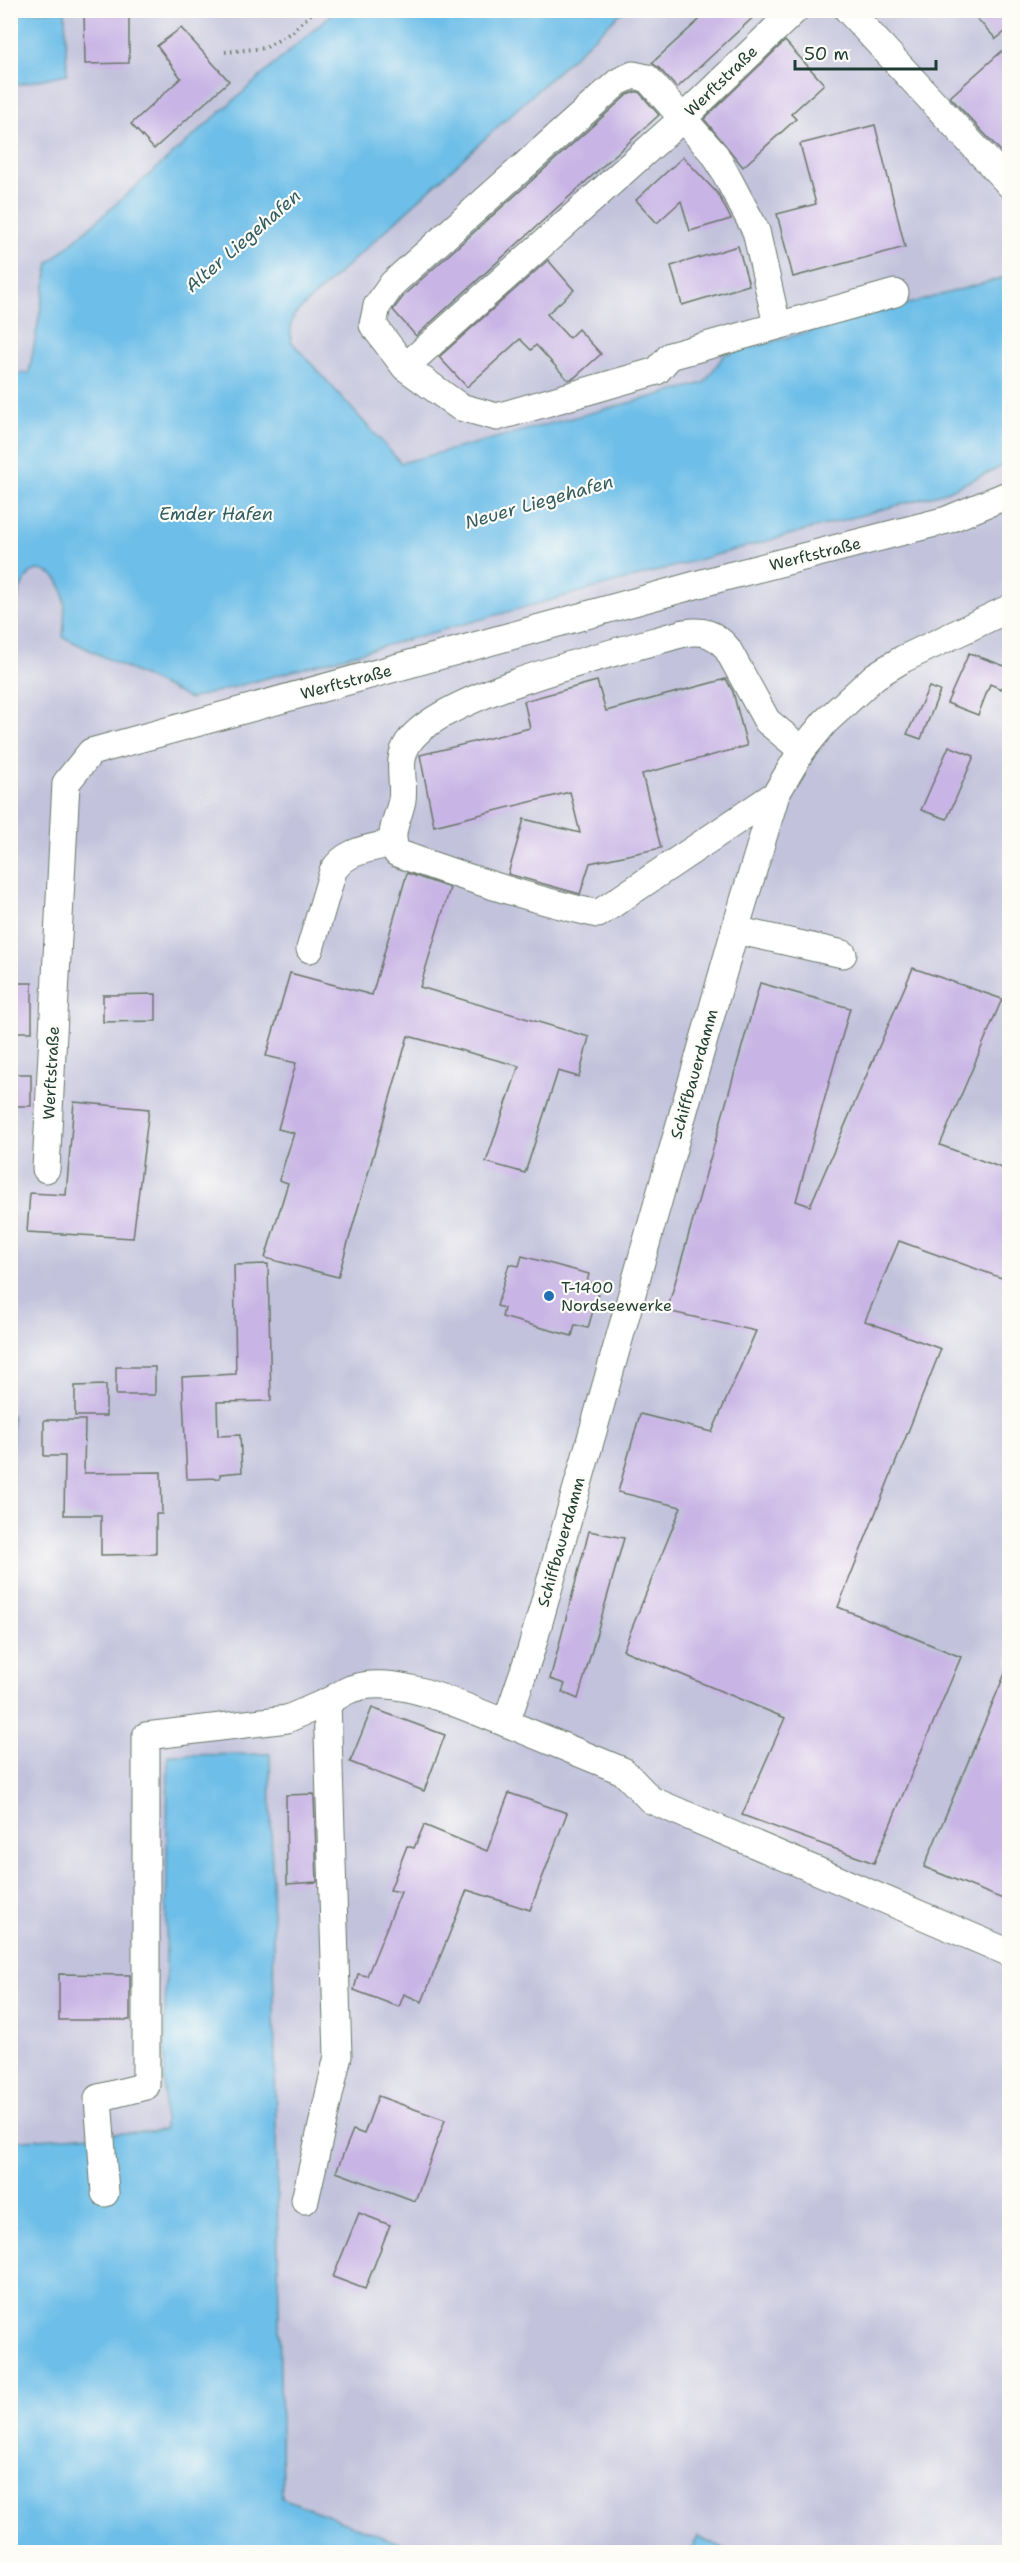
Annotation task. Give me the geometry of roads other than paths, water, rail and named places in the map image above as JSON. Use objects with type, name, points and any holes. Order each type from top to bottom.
[{"type":"lane","name":"Werftstraße","points":[[405,367],[682,118],[795,10]]},
{"type":"lane","points":[[848,10],[1010,185]]},
{"type":"lane","points":[[777,325],[756,231],[716,156],[647,78],[633,75],[618,82],[393,283],[377,306],[373,325],[405,367],[460,407],[497,417],[657,371],[670,356],[895,293]]},
{"type":"lane","name":"Werftstraße","points":[[46,1169],[66,783],[91,752],[706,582],[947,520],[1010,494]]},
{"type":"lane","name":"Schiffbauerdamm","points":[[506,1723],[531,1650],[735,930],[776,794],[802,750],[825,722],[875,676],[903,659],[1010,608]]},
{"type":"lane","points":[[776,794],[597,914],[536,901],[476,881],[398,853],[392,843],[402,800],[400,767],[403,754],[408,742],[433,720],[464,704],[539,675],[684,633],[700,631],[719,639],[727,648],[766,721],[802,750]]},
{"type":"lane","points":[[310,949],[333,871],[339,861],[349,854],[392,843]]},
{"type":"lane","points":[[735,930],[843,954]]},
{"type":"lane","points":[[105,2193],[98,2098],[146,2086],[146,1736],[286,1719],[352,1689],[378,1685],[411,1689],[506,1723],[623,1771],[651,1800],[1010,1953]]},
{"type":"lane","points":[[305,2200],[338,2056],[327,1702]]},
{"type":"water","name":"Emder Hafen","points":[[624,10],[294,315],[291,324],[291,341],[401,463],[704,383],[724,355],[1009,276],[1009,463],[946,492],[190,699],[63,637],[64,595],[61,585],[48,572],[37,570],[30,573],[20,589],[11,626],[11,374],[29,373],[49,263],[335,11]]},
{"type":"water","points":[[10,11],[65,11],[67,74],[11,86]]},
{"type":"water","points":[[10,1415],[12,1415],[11,1797]]},
{"type":"water","points":[[270,1754],[282,2498],[422,2552],[11,2552],[11,2141],[164,2130],[168,1755]]},
{"type":"water","points":[[698,2537],[729,2552],[689,2552]]},
{"type":"place","name":"T-1400 Nordseewerke","points":[[549,1296]]},
{"type":"water label","name":"Alter Liegehafen","points":[[243,241]]},
{"type":"water label","name":"Neuer Liegehafen","points":[[539,502]]}]
